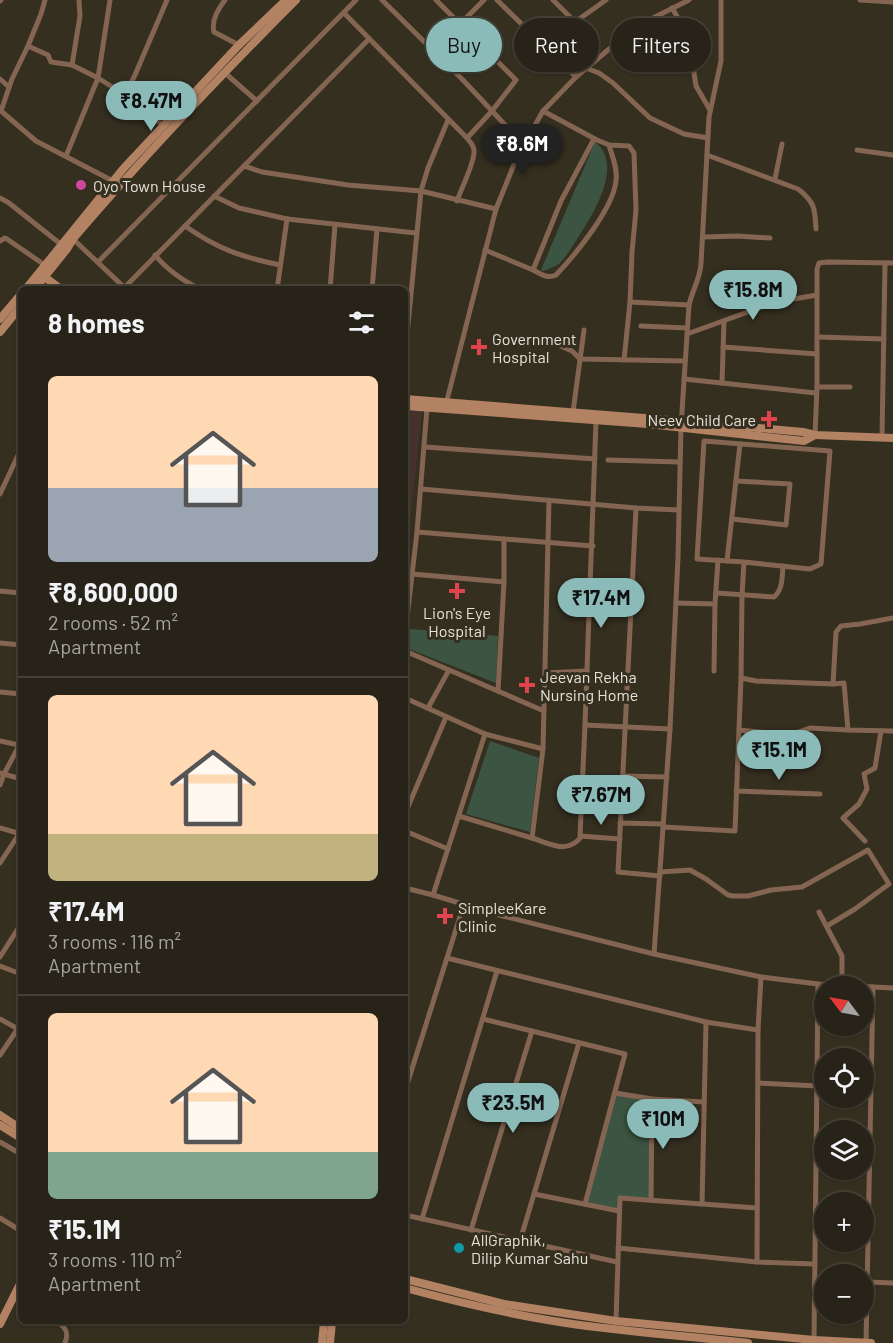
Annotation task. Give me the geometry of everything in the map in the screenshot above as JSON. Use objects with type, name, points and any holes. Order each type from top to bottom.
[{"type":"street","points":[[45,0],[42,14],[9,87],[1,111],[36,141],[113,181]]},
{"type":"street","points":[[72,65],[80,16],[79,0]]},
{"type":"street","points":[[70,159],[100,78],[110,0]]},
{"type":"street","points":[[125,95],[167,0]]},
{"type":"street","points":[[225,0],[214,20],[213,29],[216,34],[239,45]]},
{"type":"street","points":[[64,246],[74,239],[239,45],[286,0]]},
{"type":"street","points":[[29,286],[48,267],[113,181],[164,126],[225,73],[296,0]]},
{"type":"street","points":[[98,262],[356,0]]},
{"type":"street","points":[[382,0],[510,129],[526,141]]},
{"type":"street","points":[[436,0],[454,18]]},
{"type":"street","points":[[466,18],[484,0]]},
{"type":"street","points":[[496,0],[515,18]]},
{"type":"street","points":[[553,0],[571,18]]},
{"type":"street","points":[[581,18],[606,0]]},
{"type":"street","points":[[599,57],[643,23],[689,0]]},
{"type":"street","points":[[654,954],[670,729],[681,424],[687,331],[690,297],[701,272],[710,110],[721,61],[721,0]]},
{"type":"street","points":[[860,0],[893,2]]},
{"type":"street","points":[[672,8],[687,33],[696,86],[710,110]]},
{"type":"street","points":[[344,13],[467,138],[474,148],[474,156],[457,201]]},
{"type":"street","points":[[128,286],[155,255],[369,39]]},
{"type":"street","points":[[28,46],[48,55],[51,62],[72,65],[100,78],[164,126]]},
{"type":"street","points":[[467,138],[516,80],[502,66]]},
{"type":"street","points":[[572,72],[576,76]]},
{"type":"street","points":[[446,405],[496,209],[517,157],[543,111],[581,72]]},
{"type":"street","points":[[595,72],[614,83],[650,118],[684,134],[708,138]]},
{"type":"street","points":[[225,73],[257,101]]},
{"type":"street","points":[[0,79],[9,87]]},
{"type":"street","points":[[543,111],[594,139],[609,145],[629,146],[634,153],[636,210],[624,360]]},
{"type":"street","points":[[408,322],[421,191],[448,120]]},
{"type":"street","points":[[533,270],[561,201],[594,139]]},
{"type":"street","points":[[775,179],[782,144]]},
{"type":"street","points":[[485,250],[545,276],[556,275],[590,234],[603,213],[616,183],[617,173],[609,145]]},
{"type":"street","points":[[858,150],[893,154]]},
{"type":"street","points":[[707,155],[775,179],[807,195],[815,210],[816,229]]},
{"type":"street","points":[[244,166],[262,172],[348,185],[421,191],[496,209]]},
{"type":"street","points":[[214,196],[239,208],[287,219],[416,233]]},
{"type":"street","points":[[0,198],[64,246]]},
{"type":"street","points":[[277,286],[287,219]]},
{"type":"street","points":[[330,286],[335,225]]},
{"type":"street","points":[[185,226],[203,239],[222,248],[249,258],[280,265]]},
{"type":"street","points":[[372,286],[377,230]]},
{"type":"street","points":[[703,237],[770,238]]},
{"type":"street","points":[[0,241],[7,239],[48,267]]},
{"type":"street","points":[[74,239],[124,286]]},
{"type":"street","points":[[155,255],[176,276],[194,286]]},
{"type":"street","points":[[815,435],[817,269],[819,263],[893,263]]},
{"type":"street","points":[[882,438],[885,263]]},
{"type":"street","points":[[36,286],[41,275]]},
{"type":"street","points":[[41,275],[56,286]]},
{"type":"street","points":[[641,326],[687,331],[724,321],[767,305],[817,295]]},
{"type":"street","points":[[0,319],[18,298]]},
{"type":"street","points":[[630,302],[689,305]]},
{"type":"street","points":[[0,332],[18,310]]},
{"type":"street","points":[[722,383],[724,321]]},
{"type":"street","points":[[573,412],[584,330]]},
{"type":"street","points":[[817,337],[884,339]]},
{"type":"street","points":[[550,339],[580,358],[685,361]]},
{"type":"street","points":[[723,347],[817,354]]},
{"type":"street","points":[[684,379],[817,390],[850,387]]},
{"type":"street","points":[[408,399],[596,421],[681,424],[803,432],[815,435],[893,438]]},
{"type":"street","points":[[408,406],[427,408],[446,405],[573,412],[804,441],[815,435]]},
{"type":"street","points":[[408,609],[427,408]]},
{"type":"street","points":[[582,836],[580,836],[596,421]]},
{"type":"street","points":[[750,445],[751,435]]},
{"type":"street","points":[[704,441],[740,444],[830,452],[821,564],[810,569],[697,559],[704,441]]},
{"type":"street","points":[[726,561],[740,444]]},
{"type":"street","points":[[425,447],[595,459]]},
{"type":"street","points":[[0,494],[18,455]]},
{"type":"street","points":[[608,460],[680,462]]},
{"type":"street","points":[[732,519],[786,525],[790,484],[736,481]]},
{"type":"street","points":[[421,489],[678,510]]},
{"type":"street","points":[[532,838],[543,749],[549,500]]},
{"type":"street","points":[[636,508],[618,872],[660,874],[690,870],[728,895],[748,896],[771,890],[802,887],[868,850],[889,884],[827,926]]},
{"type":"street","points":[[417,532],[592,546]]},
{"type":"street","points":[[498,691],[504,538]]},
{"type":"street","points":[[714,671],[718,560]]},
{"type":"street","points":[[620,822],[735,831],[744,562]]},
{"type":"street","points":[[716,592],[770,598],[777,595],[781,587],[783,566]]},
{"type":"street","points":[[412,574],[504,582]]},
{"type":"street","points":[[0,591],[18,593]]},
{"type":"street","points":[[676,603],[715,604]]},
{"type":"street","points":[[833,684],[838,628],[893,618]]},
{"type":"street","points":[[0,643],[18,645]]},
{"type":"street","points":[[408,652],[544,711]]},
{"type":"street","points":[[428,708],[449,670]]},
{"type":"street","points":[[545,673],[587,672]]},
{"type":"street","points":[[741,678],[756,681],[844,683],[848,730]]},
{"type":"street","points":[[0,692],[18,694]]},
{"type":"street","points":[[408,702],[428,708],[485,734],[543,749]]},
{"type":"street","points":[[408,807],[446,717]]},
{"type":"street","points":[[585,725],[670,729]]},
{"type":"street","points":[[739,729],[790,735],[807,729],[893,731]]},
{"type":"street","points":[[865,841],[843,818],[859,804],[867,789],[864,774],[875,768],[880,731]]},
{"type":"street","points":[[433,895],[485,734]]},
{"type":"street","points":[[0,741],[18,744]]},
{"type":"street","points":[[0,785],[2,773],[18,747]]},
{"type":"street","points":[[2,773],[18,778]]},
{"type":"street","points":[[623,776],[667,777]]},
{"type":"street","points":[[736,791],[820,794]]},
{"type":"street","points":[[459,816],[563,848],[576,844],[582,836]]},
{"type":"street","points":[[0,828],[18,833]]},
{"type":"street","points":[[408,832],[448,849]]},
{"type":"street","points":[[582,836],[620,839]]},
{"type":"street","points":[[0,863],[18,837]]},
{"type":"street","points":[[408,889],[654,954],[761,977],[814,984]]},
{"type":"street","points":[[408,1081],[464,904]]},
{"type":"street","points":[[819,912],[842,956],[842,976]]},
{"type":"street","points":[[0,957],[18,929]]},
{"type":"street","points":[[447,958],[706,1022],[758,1030]]},
{"type":"street","points":[[0,966],[18,973]]},
{"type":"street","points":[[422,1219],[497,971]]},
{"type":"street","points":[[757,1262],[758,1030],[761,977]]},
{"type":"street","points":[[874,987],[893,988]]},
{"type":"street","points":[[0,1019],[18,1027]]},
{"type":"street","points":[[483,1019],[624,1054],[585,1204]]},
{"type":"street","points":[[702,1204],[706,1022]]},
{"type":"street","points":[[0,1055],[18,1028]]},
{"type":"street","points":[[471,1230],[532,1031]]},
{"type":"street","points":[[868,1264],[872,1036]]},
{"type":"street","points":[[520,1240],[579,1043]]},
{"type":"street","points":[[758,1083],[814,1086]]},
{"type":"street","points":[[615,1093],[652,1099],[704,1102]]},
{"type":"street","points":[[651,1200],[652,1099]]},
{"type":"street","points":[[618,1248],[757,1262],[815,1264],[818,1108]]},
{"type":"street","points":[[0,1115],[18,1126]]},
{"type":"street","points":[[0,1125],[18,1136]]},
{"type":"street","points":[[0,1142],[18,1152]]},
{"type":"street","points":[[534,1194],[619,1211]]},
{"type":"street","points":[[616,1321],[620,1198],[757,1208]]},
{"type":"street","points":[[408,1216],[617,1262]]},
{"type":"street","points":[[0,1218],[18,1229]]},
{"type":"street","points":[[408,1280],[504,1304],[616,1321],[775,1340],[869,1343],[869,1324]]},
{"type":"street","points":[[874,1282],[893,1283]]},
{"type":"street","points":[[408,1289],[562,1322],[748,1343]]},
{"type":"street","points":[[0,1324],[18,1298]]},
{"type":"street","points":[[60,1324],[66,1328],[65,1343]]},
{"type":"street","points":[[322,1343],[324,1324]]},
{"type":"street","points":[[330,1343],[333,1324]]},
{"type":"street","points":[[814,1324],[814,1340]]},
{"type":"shaded area","points":[[408,410],[422,411],[408,543]]},
{"type":"green space","points":[[595,142],[603,151],[607,163],[604,189],[585,226],[565,257],[552,268],[543,271],[541,270]]},
{"type":"green space","points":[[410,629],[498,636],[496,683],[409,649]]},
{"type":"green space","points":[[490,741],[539,758],[530,832],[466,814]]},
{"type":"green space","points":[[615,1093],[652,1099],[651,1200],[620,1198],[619,1211],[585,1204]]},
{"type":"place","name":"Oyo Town House","points":[[81,185]]},
{"type":"place","name":"Government Hospital","points":[[479,347]]},
{"type":"place","name":"Neev Child Care","points":[[769,419]]},
{"type":"place","name":"Lion's Eye Hospital","points":[[457,591]]},
{"type":"place","name":"Jeevan Rekha Nursing Home","points":[[527,685]]},
{"type":"place","name":"SimpleeKare Clinic","points":[[445,916]]},
{"type":"place","name":"AllGraphik, Dilip Kumar Sahu","points":[[459,1248]]}]
